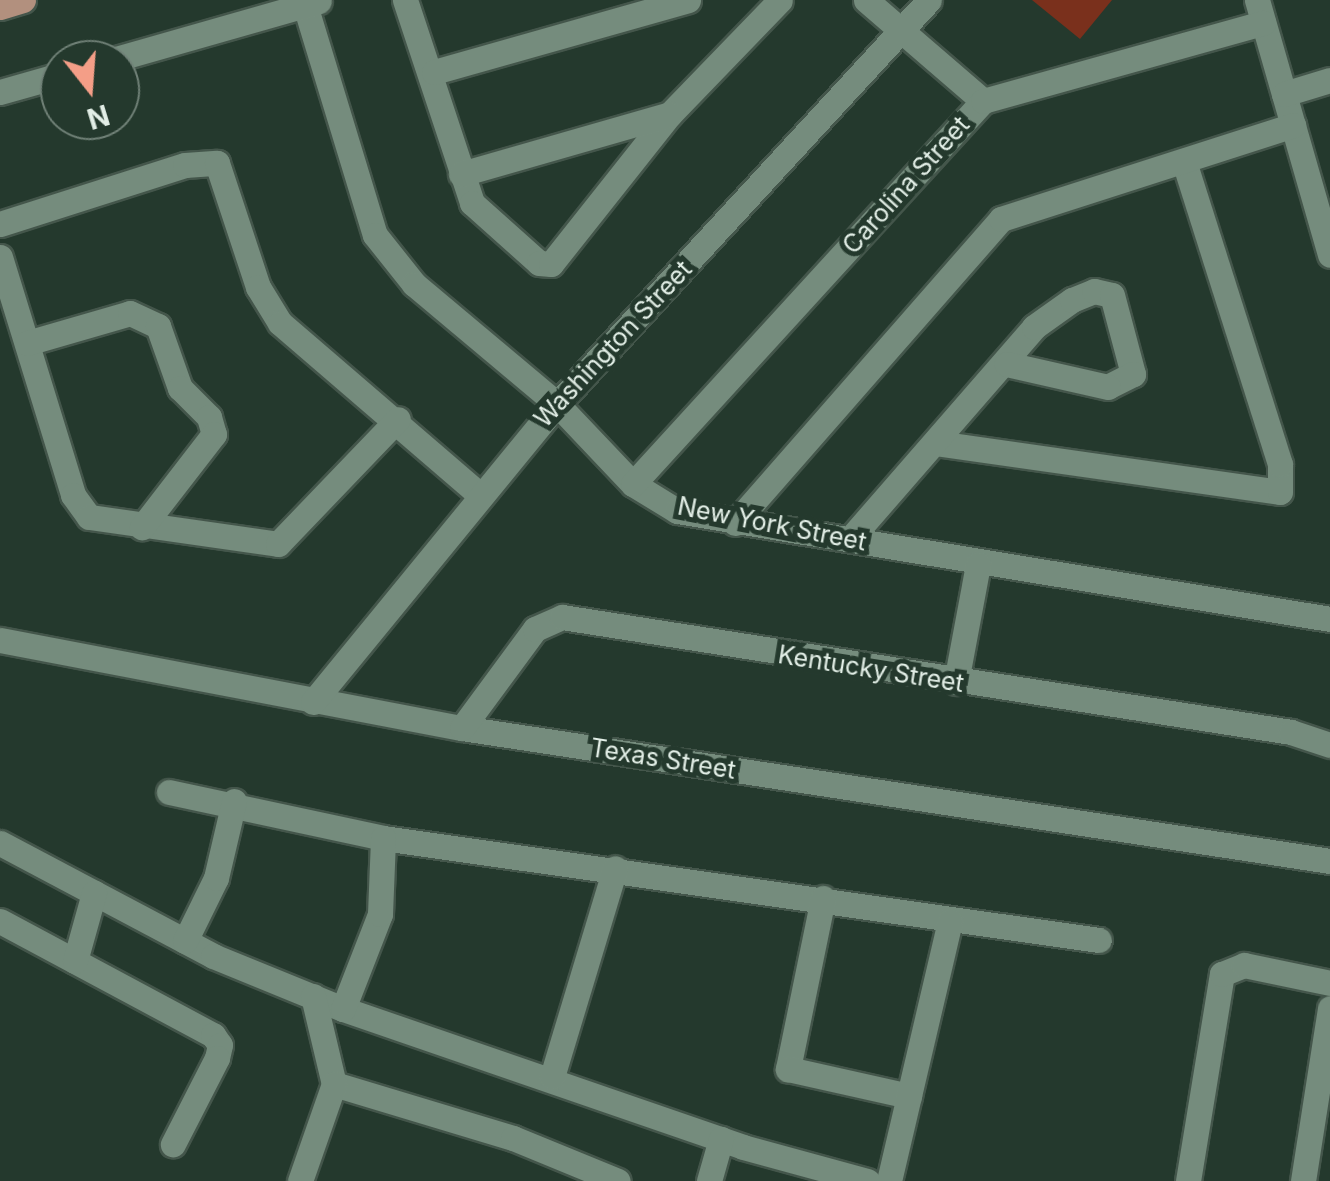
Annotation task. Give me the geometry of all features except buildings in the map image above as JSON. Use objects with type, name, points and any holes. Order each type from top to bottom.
[{"type":"main road","points":[[0,7],[23,0]]},
{"type":"street","points":[[406,0],[434,72],[472,202],[539,263],[551,264],[670,114],[780,0]]},
{"type":"street","points":[[434,72],[688,0]]},
{"type":"street","points":[[866,0],[905,28],[983,101]]},
{"type":"street","name":"Washington Street","points":[[314,702],[479,494],[557,404],[928,0]]},
{"type":"street","points":[[140,52],[313,3]]},
{"type":"street","name":"New York Street","points":[[313,3],[376,236],[414,284],[557,404],[634,484],[677,511],[978,564],[1330,619]]},
{"type":"street","points":[[1260,12],[1330,255]]},
{"type":"street","name":"Carolina Street","points":[[634,484],[983,101],[1260,12]]},
{"type":"street","points":[[1284,94],[1330,80]]},
{"type":"street","points":[[0,92],[40,81]]},
{"type":"street","points":[[461,174],[670,114]]},
{"type":"street","points":[[735,522],[1002,219],[1293,125]]},
{"type":"street","points":[[936,443],[1280,492],[1280,464],[1184,161]]},
{"type":"street","points":[[0,224],[185,165],[217,163],[258,286],[280,323],[398,419],[479,494]]},
{"type":"street","points":[[0,257],[76,506],[88,518],[278,544],[398,419]]},
{"type":"street","points":[[850,539],[1007,364],[1034,326],[1094,292],[1112,295],[1132,374],[1108,387],[1007,364]]},
{"type":"street","points":[[27,343],[130,313],[158,326],[180,388],[209,417],[214,434],[142,527]]},
{"type":"street","points":[[956,682],[978,564]]},
{"type":"street","name":"Kentucky Street","points":[[462,728],[535,629],[562,617],[1291,732],[1330,746]]},
{"type":"street","name":"Texas Street","points":[[0,640],[462,728],[1330,861]]},
{"type":"street","points":[[169,792],[234,801],[383,838],[615,868],[950,921],[1099,940]]},
{"type":"street","points":[[185,942],[216,878],[234,801]]},
{"type":"street","points":[[342,1008],[380,914],[383,838]]},
{"type":"street","points":[[0,843],[185,942],[342,1008],[552,1076],[721,1139],[867,1181]]},
{"type":"street","points":[[552,1076],[615,868]]},
{"type":"street","points":[[74,961],[94,892]]},
{"type":"street","points":[[823,898],[788,1069],[910,1096]]},
{"type":"street","points":[[0,921],[213,1034],[220,1045],[173,1144]]},
{"type":"street","points":[[889,1181],[950,921]]},
{"type":"street","points":[[1188,1181],[1222,974],[1244,965],[1330,983]]},
{"type":"street","points":[[300,1181],[334,1084],[313,996]]},
{"type":"street","points":[[1303,1181],[1330,1008]]},
{"type":"street","points":[[334,1084],[513,1138],[548,1170],[618,1181]]},
{"type":"street","points":[[709,1181],[721,1139]]},
{"type":"shaded area","points":[[1032,0],[1112,0],[1080,39]]}]
